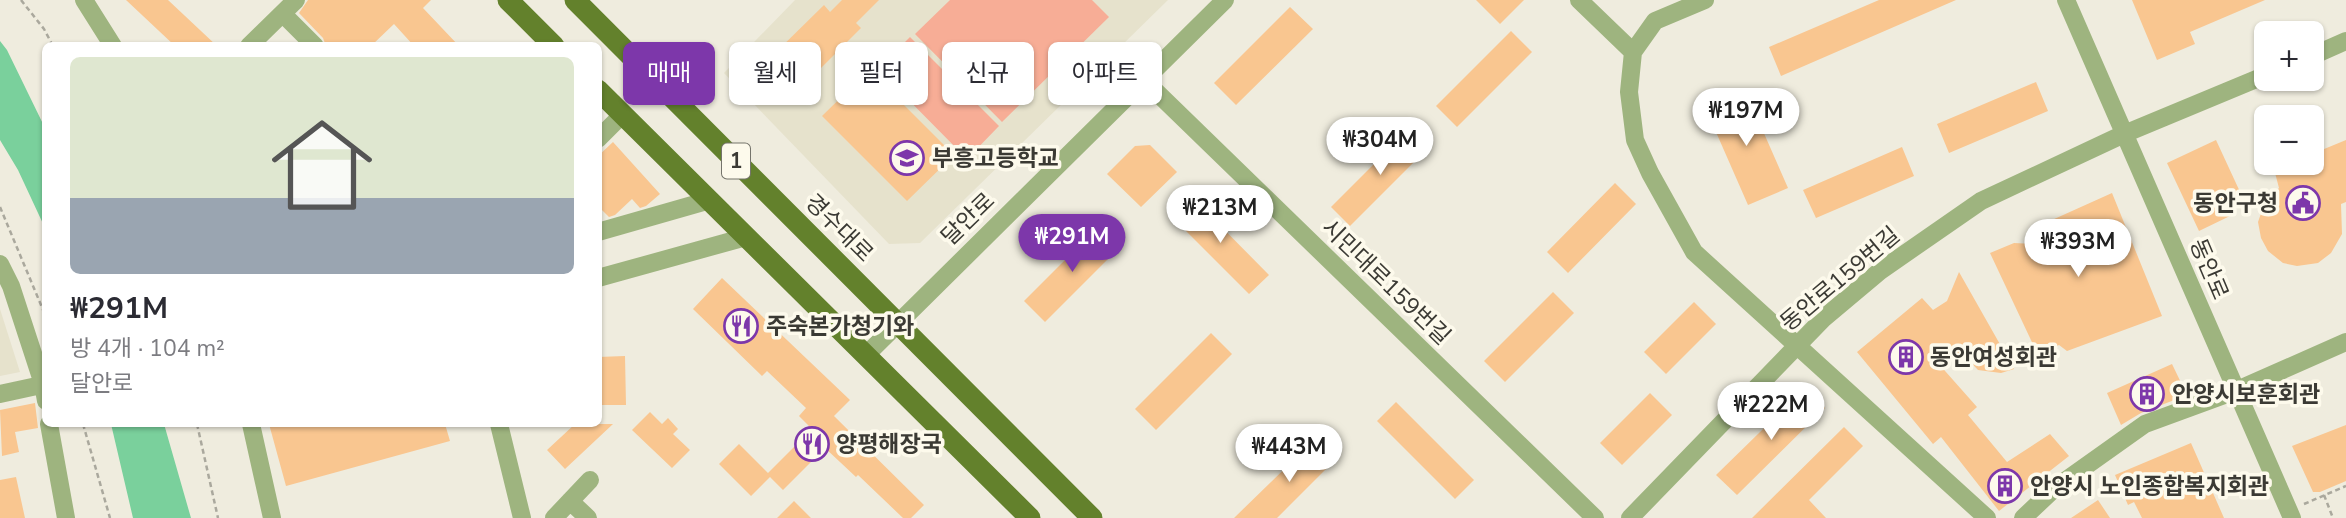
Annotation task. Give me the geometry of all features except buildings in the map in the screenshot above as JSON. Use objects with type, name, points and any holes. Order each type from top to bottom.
[{"type":"main road","points":[[508,0],[550,42]]},
{"type":"main road","name":"경수대로","points":[[575,0],[1091,518]]},
{"type":"main road","name":"1","points":[[602,94],[1030,518]]},
{"type":"street","points":[[84,0],[110,42]]},
{"type":"street","points":[[253,42],[296,0]]},
{"type":"street","name":"달안로","points":[[1162,62],[1225,0]]},
{"type":"street","points":[[1579,0],[1633,52]]},
{"type":"street","points":[[1705,0],[1655,20],[1633,52],[1629,92],[1635,140],[1672,213],[1694,251],[1987,518]]},
{"type":"street","name":"동안로","points":[[2066,0],[2290,514]]},
{"type":"street","points":[[283,14],[311,42]]},
{"type":"street","points":[[2324,51],[2346,41]]},
{"type":"street","name":"동안로159번길","points":[[1630,518],[1824,318],[1881,271],[1981,201],[2124,134],[2254,80]]},
{"type":"street","name":"시민대로159번길","points":[[1162,97],[1595,518]]},
{"type":"street","name":"달안로","points":[[866,355],[1118,105]]},
{"type":"street","points":[[602,135],[623,114]]},
{"type":"street","points":[[602,231],[710,200]]},
{"type":"street","points":[[602,277],[746,237]]},
{"type":"street","points":[[0,264],[11,286],[42,380]]},
{"type":"street","points":[[2023,518],[2055,488],[2145,424],[2235,391],[2346,342]]},
{"type":"street","points":[[0,394],[42,389]]},
{"type":"street","points":[[51,427],[66,518]]},
{"type":"street","points":[[252,427],[272,518]]},
{"type":"street","points":[[500,427],[522,518]]},
{"type":"street","points":[[554,518],[590,480]]},
{"type":"street","points":[[570,500],[588,518]]},
{"type":"path","points":[[21,0],[51,42]]},
{"type":"path","points":[[0,207],[42,307]]},
{"type":"path","points":[[84,427],[110,518]]},
{"type":"path","points":[[198,427],[218,518]]},
{"type":"path","points":[[2290,514],[2346,486]]},
{"type":"path","points":[[2324,495],[2333,518]]},
{"type":"shaded area","name":"부흥고등학교","points":[[795,0],[1168,0],[1125,42],[1048,42],[1048,105],[1061,105],[920,243],[889,244],[755,105],[821,105],[821,42],[754,42]]},
{"type":"shaded area","points":[[950,0],[1092,0],[1109,17],[1084,42],[1048,42],[1048,77],[1034,91],[1034,42],[942,42],[942,61],[928,47],[928,42],[923,42],[915,34]]},
{"type":"shaded area","points":[[0,41],[42,122],[42,222],[18,170],[0,140]]},
{"type":"shaded area","points":[[928,55],[942,69],[942,105],[978,105],[999,126],[967,159],[914,105],[928,105]]},
{"type":"shaded area","points":[[985,105],[1019,105],[1002,122]]},
{"type":"shaded area","points":[[0,309],[20,372],[0,376]]},
{"type":"shaded area","points":[[112,427],[165,427],[191,518],[133,518]]},
{"type":"place","name":"부흥고등학교","points":[[907,158]]},
{"type":"place","name":"동안구청","points":[[2303,203]]},
{"type":"place","name":"주숙본가청기와","points":[[741,326]]},
{"type":"place","name":"동안여성회관","points":[[1906,357]]},
{"type":"place","name":"안양시보훈회관","points":[[2147,394]]},
{"type":"place","name":"양평해장국","points":[[812,444]]},
{"type":"place","name":"안양시 노인종합복지회관","points":[[2005,486]]}]
